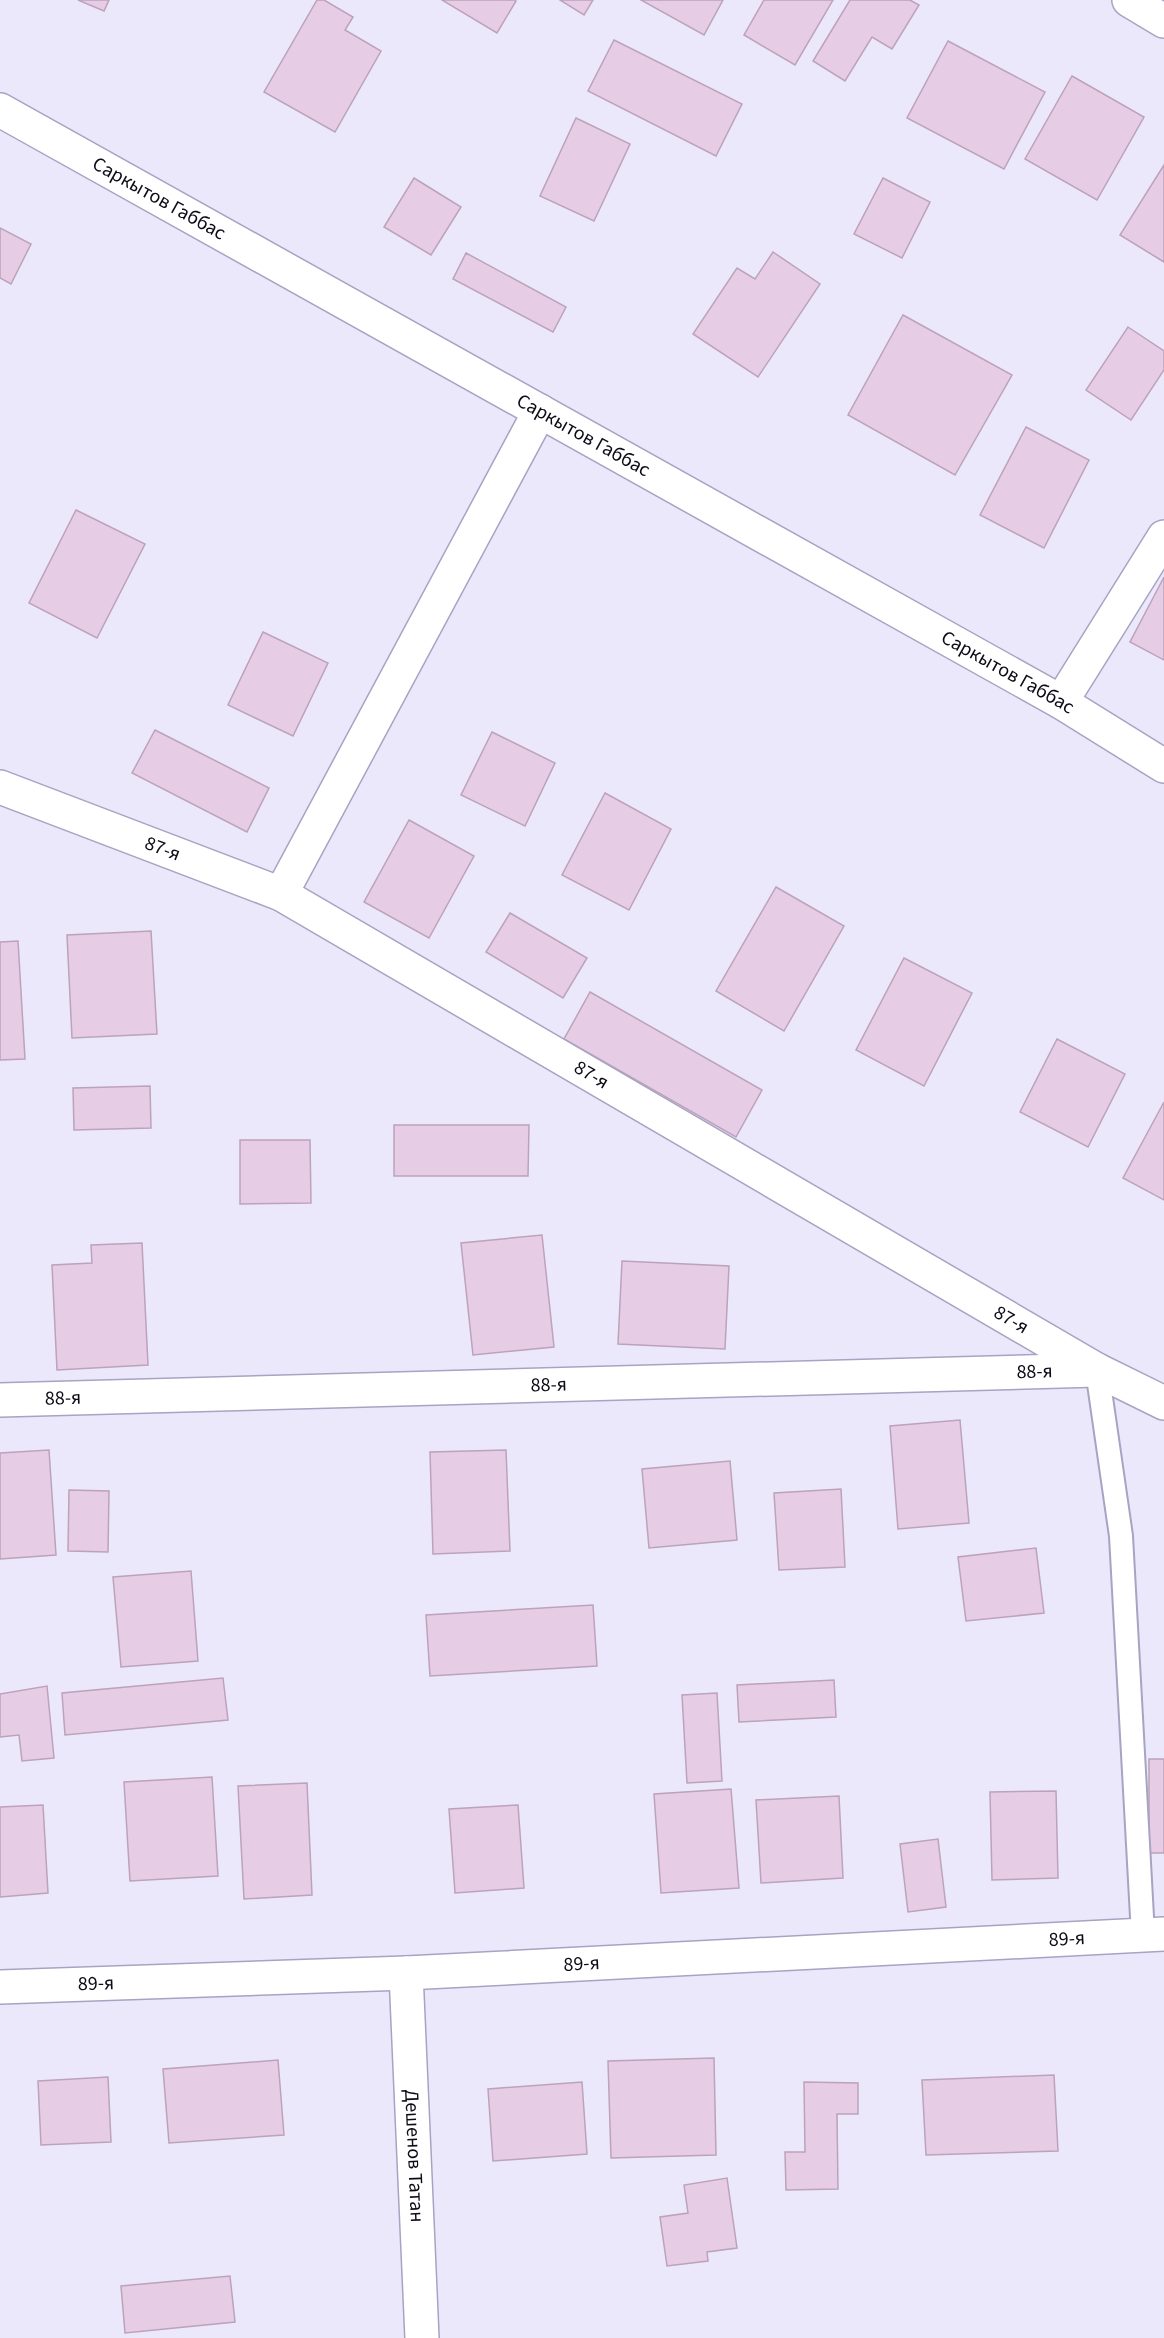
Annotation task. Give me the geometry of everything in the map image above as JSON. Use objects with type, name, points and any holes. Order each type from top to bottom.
[{"type":"street","points":[[1129,0],[1164,21]]},
{"type":"street","name":"Саркытов Габбас","points":[[0,110],[1061,702],[1164,766]]},
{"type":"street","points":[[281,894],[540,411]]},
{"type":"street","points":[[1061,702],[1164,537]]},
{"type":"street","name":"87-я","points":[[0,787],[281,894],[1097,1370],[1164,1403]]},
{"type":"street","name":"88-я","points":[[0,1400],[1097,1370]]},
{"type":"street","name":"89-я","points":[[0,1987],[406,1973],[1154,1934]]},
{"type":"street","name":"Дешенов Татан","points":[[406,1973],[422,2338]]},
{"type":"lane","points":[[1097,1370],[1121,1536],[1154,1934]]},
{"type":"building","points":[[78,0],[109,0],[104,11]]},
{"type":"building","points":[[317,0],[324,0],[353,17],[345,30],[381,51],[335,132],[264,92]]},
{"type":"building","points":[[442,0],[515,0],[516,1],[497,33]]},
{"type":"building","points":[[560,0],[593,0],[584,15]]},
{"type":"building","points":[[641,0],[723,0],[704,35]]},
{"type":"building","points":[[764,0],[833,0],[795,65],[744,35]]},
{"type":"building","points":[[850,0],[910,0],[919,5],[892,49],[872,37],[845,81],[813,61]]},
{"type":"building","points":[[614,40],[742,104],[716,156],[588,91]]},
{"type":"building","points":[[948,41],[1045,92],[1004,169],[907,118]]},
{"type":"building","points":[[1072,76],[1144,117],[1097,200],[1025,159]]},
{"type":"building","points":[[576,118],[630,144],[594,221],[540,196]]},
{"type":"building","points":[[1164,165],[1164,262],[1120,235]]},
{"type":"building","points":[[414,178],[461,207],[431,255],[384,227]]},
{"type":"building","points":[[883,178],[930,202],[902,258],[854,234]]},
{"type":"building","points":[[0,228],[31,244],[11,284],[0,278]]},
{"type":"building","points":[[773,252],[820,284],[758,377],[693,334],[737,268],[755,279]]},
{"type":"building","points":[[466,253],[566,307],[553,332],[453,279]]},
{"type":"building","points":[[903,315],[1012,375],[955,475],[848,415]]},
{"type":"building","points":[[1128,327],[1164,351],[1164,370],[1131,420],[1086,390]]},
{"type":"building","points":[[1026,427],[1089,460],[1044,548],[980,515]]},
{"type":"building","points":[[76,510],[145,544],[97,638],[29,603]]},
{"type":"building","points":[[1164,577],[1164,660],[1130,642]]},
{"type":"building","points":[[263,632],[328,663],[293,736],[228,705]]},
{"type":"building","points":[[155,730],[269,788],[247,832],[132,773]]},
{"type":"building","points":[[492,732],[555,763],[525,826],[461,795]]},
{"type":"building","points":[[605,793],[671,829],[629,910],[562,875]]},
{"type":"building","points":[[409,820],[474,856],[429,938],[364,902]]},
{"type":"building","points":[[776,887],[844,926],[784,1031],[716,991]]},
{"type":"building","points":[[510,913],[587,958],[563,998],[486,952]]},
{"type":"building","points":[[151,931],[157,1034],[72,1038],[67,935]]},
{"type":"building","points":[[18,941],[25,1059],[0,1060],[0,942]]},
{"type":"building","points":[[904,958],[972,993],[924,1086],[856,1050]]},
{"type":"building","points":[[590,992],[762,1090],[736,1137],[564,1039]]},
{"type":"building","points":[[1057,1039],[1125,1074],[1088,1147],[1020,1112]]},
{"type":"building","points":[[150,1086],[151,1128],[74,1130],[73,1088]]},
{"type":"building","points":[[1164,1102],[1164,1200],[1123,1178]]},
{"type":"building","points":[[394,1125],[529,1125],[528,1176],[394,1176]]},
{"type":"building","points":[[240,1140],[310,1140],[311,1203],[240,1204]]},
{"type":"building","points":[[542,1235],[554,1347],[473,1355],[461,1243]]},
{"type":"building","points":[[142,1243],[148,1365],[57,1370],[52,1265],[92,1263],[91,1245]]},
{"type":"building","points":[[622,1261],[729,1266],[725,1349],[618,1344]]},
{"type":"building","points":[[960,1420],[969,1523],[898,1529],[890,1426]]},
{"type":"building","points":[[49,1450],[56,1555],[0,1559],[0,1453]]},
{"type":"building","points":[[506,1450],[510,1551],[433,1554],[430,1452]]},
{"type":"building","points":[[730,1461],[737,1540],[649,1548],[642,1469]]},
{"type":"building","points":[[841,1489],[845,1567],[779,1570],[774,1493]]},
{"type":"building","points":[[69,1490],[109,1491],[108,1552],[68,1551]]},
{"type":"building","points":[[1036,1548],[1044,1613],[966,1621],[958,1557]]},
{"type":"building","points":[[191,1571],[198,1661],[121,1667],[113,1577]]},
{"type":"building","points":[[593,1605],[597,1666],[430,1676],[426,1615]]},
{"type":"building","points":[[223,1678],[228,1720],[65,1735],[62,1693]]},
{"type":"building","points":[[834,1680],[836,1717],[739,1722],[737,1685]]},
{"type":"building","points":[[47,1686],[54,1758],[22,1761],[19,1735],[0,1737],[0,1694]]},
{"type":"building","points":[[717,1693],[722,1781],[687,1783],[682,1695]]},
{"type":"building","points":[[1149,1759],[1164,1759],[1164,1853],[1149,1853]]},
{"type":"building","points":[[212,1777],[218,1876],[130,1881],[124,1782]]},
{"type":"building","points":[[307,1783],[312,1895],[244,1899],[238,1786]]},
{"type":"building","points":[[731,1789],[739,1888],[661,1893],[654,1794]]},
{"type":"building","points":[[1056,1791],[1058,1878],[992,1880],[990,1792]]},
{"type":"building","points":[[839,1796],[843,1878],[761,1883],[756,1800]]},
{"type":"building","points":[[43,1805],[48,1893],[0,1897],[0,1807]]},
{"type":"building","points":[[518,1805],[524,1888],[455,1893],[449,1809]]},
{"type":"building","points":[[938,1839],[946,1907],[908,1912],[900,1844]]},
{"type":"building","points":[[714,2058],[716,2155],[611,2158],[608,2061]]},
{"type":"building","points":[[278,2060],[284,2135],[169,2143],[163,2069]]},
{"type":"building","points":[[1054,2075],[1058,2151],[926,2155],[922,2080]]},
{"type":"building","points":[[108,2077],[111,2142],[41,2145],[38,2081]]},
{"type":"building","points":[[582,2082],[587,2154],[493,2161],[488,2089]]},
{"type":"building","points":[[804,2082],[858,2083],[858,2114],[837,2114],[838,2189],[786,2190],[785,2152],[805,2152]]},
{"type":"building","points":[[727,2178],[737,2248],[707,2252],[708,2261],[667,2266],[660,2217],[688,2213],[684,2185]]},
{"type":"building","points":[[230,2276],[235,2322],[125,2333],[121,2286]]}]
